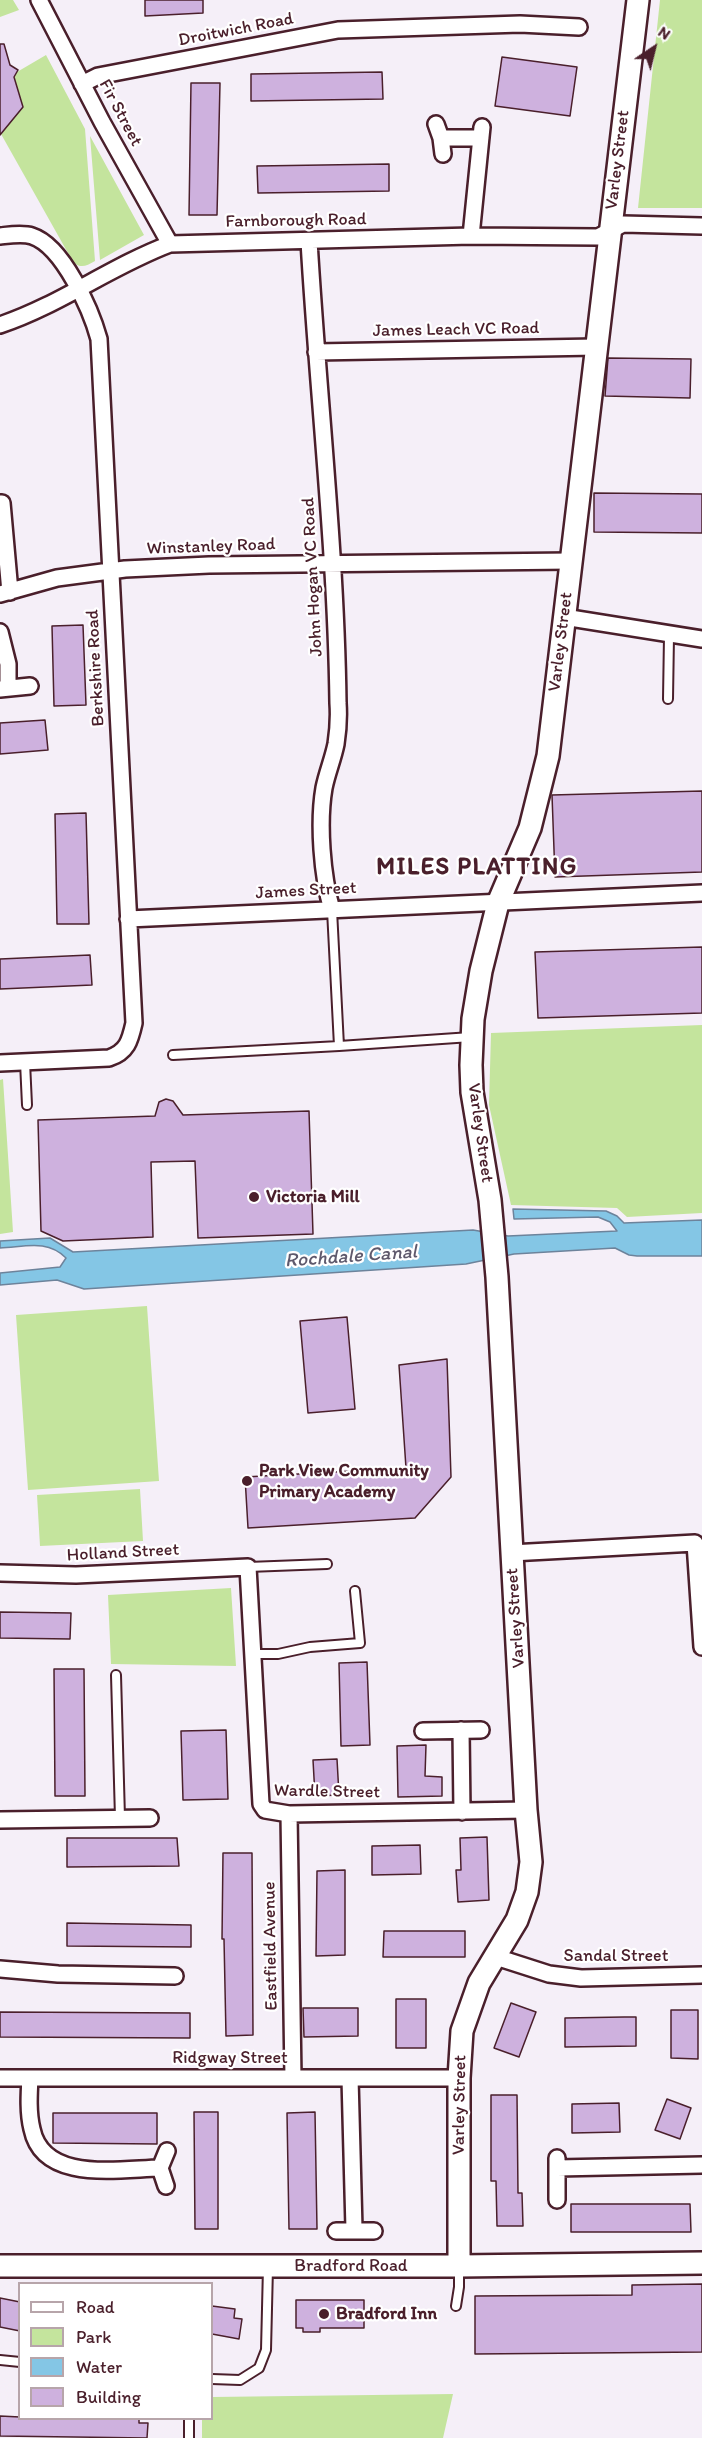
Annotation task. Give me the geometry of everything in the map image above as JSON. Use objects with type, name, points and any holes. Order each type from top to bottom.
[{"type":"street","name":"Fir Street","points":[[39,0],[82,84],[170,244]]},
{"type":"street","name":"Varley Street","points":[[459,2266],[459,2078],[462,2031],[479,1983],[517,1920],[527,1893],[531,1862],[511,1554],[497,1277],[492,1220],[473,1100],[472,1037],[481,971],[498,903],[530,828],[544,778],[638,0]]},
{"type":"street","name":"Droitwich Road","points":[[82,84],[98,76],[338,30],[520,24],[579,27]]},
{"type":"street","points":[[443,154],[438,131],[481,133],[471,236]]},
{"type":"street","name":"Farnborough Road","points":[[0,325],[42,309],[137,257],[170,244],[471,236],[598,237],[623,224],[702,226]]},
{"type":"street","name":"Berkshire Road","points":[[0,236],[31,235],[40,240],[58,257],[78,290],[99,339],[134,1023],[131,1038],[126,1048],[118,1055],[109,1058],[25,1062]]},
{"type":"street","name":"John Hogan VC Road","points":[[309,241],[334,563],[339,720],[336,745],[324,786],[322,805],[325,885],[332,910]]},
{"type":"street","name":"James Leach VC Road","points":[[316,352],[596,346]]},
{"type":"street","points":[[0,503],[2,503],[5,593]]},
{"type":"street","name":"Winstanley Road","points":[[5,593],[57,578],[111,570],[209,565],[571,561]]},
{"type":"street","points":[[564,617],[669,636],[702,639]]},
{"type":"street","points":[[0,632],[8,664],[4,688],[30,686]]},
{"type":"street","name":"James Street","points":[[128,918],[702,893]]},
{"type":"street","points":[[0,1063],[25,1062]]},
{"type":"street","points":[[511,1554],[695,1543],[702,1647]]},
{"type":"street","name":"Wardle Street","points":[[248,1567],[261,1804],[265,1810],[271,1813],[289,1814],[526,1810]]},
{"type":"street","name":"Holland Street","points":[[0,1573],[76,1575],[248,1567]]},
{"type":"street","points":[[461,1730],[462,1812]]},
{"type":"street","points":[[423,1731],[481,1730]]},
{"type":"street","name":"Eastfield Avenue","points":[[289,1814],[293,2078]]},
{"type":"street","points":[[0,1820],[150,1818]]},
{"type":"street","name":"Sandal Street","points":[[496,1957],[549,1974],[581,1978],[702,1974]]},
{"type":"street","points":[[0,1969],[58,1974],[175,1976]]},
{"type":"street","name":"Ridgway Street","points":[[0,2078],[459,2078]]},
{"type":"street","points":[[30,2078],[32,2129],[39,2149],[51,2159],[66,2166],[88,2169],[160,2168]]},
{"type":"street","points":[[350,2078],[354,2229]]},
{"type":"street","points":[[166,2186],[160,2168],[167,2151]]},
{"type":"street","points":[[557,2200],[557,2163],[702,2165]]},
{"type":"street","points":[[336,2231],[354,2229],[374,2231]]},
{"type":"street","name":"Bradford Road","points":[[0,2266],[459,2266],[702,2263]]},
{"type":"lane","points":[[669,636],[669,699]]},
{"type":"lane","points":[[332,910],[339,1046]]},
{"type":"lane","points":[[173,1055],[472,1037]]},
{"type":"lane","points":[[25,1062],[27,1105]]},
{"type":"lane","points":[[248,1567],[327,1564]]},
{"type":"lane","points":[[254,1654],[278,1654],[310,1647],[360,1643],[355,1591]]},
{"type":"lane","points":[[116,1675],[120,1818]]},
{"type":"lane","points":[[213,2379],[240,2380],[258,2368],[266,2350],[268,2266]]},
{"type":"lane","points":[[456,2306],[459,2266]]},
{"type":"lane","points":[[0,2360],[18,2362]]},
{"type":"lane","points":[[189,2420],[189,2438]]},
{"type":"green space","points":[[0,0],[13,0],[19,10],[0,17]]},
{"type":"green space","points":[[660,0],[702,0],[702,208],[638,208]]},
{"type":"green space","points":[[46,55],[85,129],[95,261],[84,266],[73,262],[1,134],[23,107],[14,77],[17,72]]},
{"type":"green space","points":[[90,136],[144,235],[100,260]]},
{"type":"green space","points":[[702,1025],[702,1213],[627,1217],[617,1208],[511,1205],[489,1105],[491,1033]]},
{"type":"green space","points":[[3,1079],[13,1232],[0,1234],[0,1080]]},
{"type":"green space","points":[[147,1306],[159,1481],[28,1490],[16,1315]]},
{"type":"green space","points":[[140,1489],[143,1541],[40,1546],[37,1495]]},
{"type":"green space","points":[[231,1588],[236,1666],[111,1664],[108,1595]]},
{"type":"green space","points":[[453,2394],[443,2438],[202,2438],[202,2420],[213,2420],[213,2397]]},
{"type":"water","name":"Rochdale Canal","points":[[513,1209],[606,1211],[617,1216],[624,1223],[702,1220],[702,1256],[637,1256],[615,1248],[514,1254],[466,1264],[84,1289],[57,1280],[0,1285],[0,1273],[60,1267],[66,1258],[59,1252],[43,1246],[0,1248],[0,1241],[50,1238],[73,1252],[473,1230],[508,1236],[617,1231],[610,1222],[598,1217],[514,1219]]},
{"type":"building","points":[[145,0],[203,0],[203,13],[145,16]]},
{"type":"building","points":[[0,44],[4,44],[10,65],[18,70],[14,77],[23,107],[0,135]]},
{"type":"building","points":[[502,57],[577,67],[570,116],[495,106]]},
{"type":"building","points":[[382,72],[383,99],[251,101],[251,74]]},
{"type":"building","points":[[191,83],[220,83],[217,215],[189,215]]},
{"type":"building","points":[[389,164],[389,191],[258,193],[257,166]]},
{"type":"building","points":[[608,358],[691,359],[690,398],[605,396]]},
{"type":"building","points":[[594,493],[702,494],[702,533],[594,532]]},
{"type":"building","points":[[83,625],[86,705],[54,706],[52,626]]},
{"type":"building","points":[[45,720],[48,750],[0,754],[0,723]]},
{"type":"building","points":[[702,791],[702,872],[555,877],[552,795]]},
{"type":"building","points":[[86,813],[89,924],[57,924],[55,814]]},
{"type":"building","points":[[702,947],[702,1013],[538,1018],[535,952]]},
{"type":"building","points":[[90,955],[92,985],[0,989],[0,959]]},
{"type":"building","name":"Victoria Mill","points":[[166,1099],[173,1101],[183,1115],[309,1111],[313,1234],[198,1238],[195,1161],[151,1162],[153,1237],[63,1241],[41,1231],[38,1120],[155,1116],[159,1102]]},
{"type":"building","points":[[347,1317],[355,1409],[308,1413],[300,1321]]},
{"type":"building","points":[[447,1359],[451,1477],[415,1518],[248,1528],[245,1477],[406,1468],[399,1365]]},
{"type":"building","points":[[0,1612],[71,1613],[70,1639],[0,1638]]},
{"type":"building","points":[[367,1662],[370,1745],[341,1746],[339,1663]]},
{"type":"building","points":[[54,1669],[84,1669],[85,1796],[55,1796]]},
{"type":"building","points":[[226,1730],[228,1799],[183,1800],[181,1731]]},
{"type":"building","points":[[426,1745],[425,1776],[442,1777],[442,1796],[398,1797],[397,1746]]},
{"type":"building","points":[[337,1759],[339,1795],[315,1796],[313,1760]]},
{"type":"building","points":[[487,1837],[489,1900],[458,1902],[456,1870],[461,1870],[460,1838]]},
{"type":"building","points":[[67,1838],[177,1838],[179,1866],[67,1867]]},
{"type":"building","points":[[420,1845],[421,1874],[372,1875],[372,1846]]},
{"type":"building","points":[[223,1853],[252,1853],[253,2035],[226,2036],[224,1939],[222,1939]]},
{"type":"building","points":[[345,1870],[345,1955],[316,1956],[317,1871]]},
{"type":"building","points":[[67,1923],[191,1925],[191,1947],[67,1946]]},
{"type":"building","points":[[384,1931],[465,1931],[465,1957],[383,1957]]},
{"type":"building","points":[[396,1999],[426,1999],[426,2048],[396,2048]]},
{"type":"building","points":[[511,2003],[536,2012],[519,2057],[494,2048]]},
{"type":"building","points":[[303,2008],[358,2008],[358,2036],[304,2037]]},
{"type":"building","points":[[671,2010],[698,2010],[698,2059],[671,2058]]},
{"type":"building","points":[[0,2012],[190,2013],[190,2038],[0,2037]]},
{"type":"building","points":[[636,2017],[636,2046],[565,2047],[565,2018]]},
{"type":"building","points":[[491,2095],[517,2095],[518,2193],[522,2193],[523,2226],[497,2226],[496,2181],[491,2181]]},
{"type":"building","points":[[667,2099],[691,2108],[680,2139],[655,2130]]},
{"type":"building","points":[[619,2103],[620,2132],[572,2133],[572,2104]]},
{"type":"building","points":[[194,2112],[218,2112],[218,2229],[195,2229]]},
{"type":"building","points":[[315,2112],[317,2229],[289,2229],[287,2113]]},
{"type":"building","points":[[53,2113],[157,2113],[157,2144],[53,2143]]},
{"type":"building","points":[[571,2204],[690,2204],[691,2232],[571,2232]]},
{"type":"building","points":[[702,2284],[702,2352],[475,2354],[475,2296],[632,2295],[632,2285]]},
{"type":"building","points":[[0,2298],[18,2302],[18,2331],[0,2327]]},
{"type":"building","points":[[296,2300],[364,2300],[364,2328],[320,2328],[320,2332],[303,2332],[303,2328],[296,2328]]},
{"type":"building","points":[[213,2306],[235,2309],[234,2318],[242,2319],[239,2339],[213,2334]]},
{"type":"building","points":[[0,2416],[18,2417],[18,2420],[139,2420],[139,2423],[148,2423],[147,2438],[0,2436]]},
{"type":"place","name":"Victoria Mill","points":[[254,1197]]},
{"type":"place","name":"Park View Community Primary Academy","points":[[247,1481]]},
{"type":"place","name":"Bradford Inn","points":[[324,2314]]},
{"type":"district","name":"MILES PLATTING","points":[[477,868]]}]
